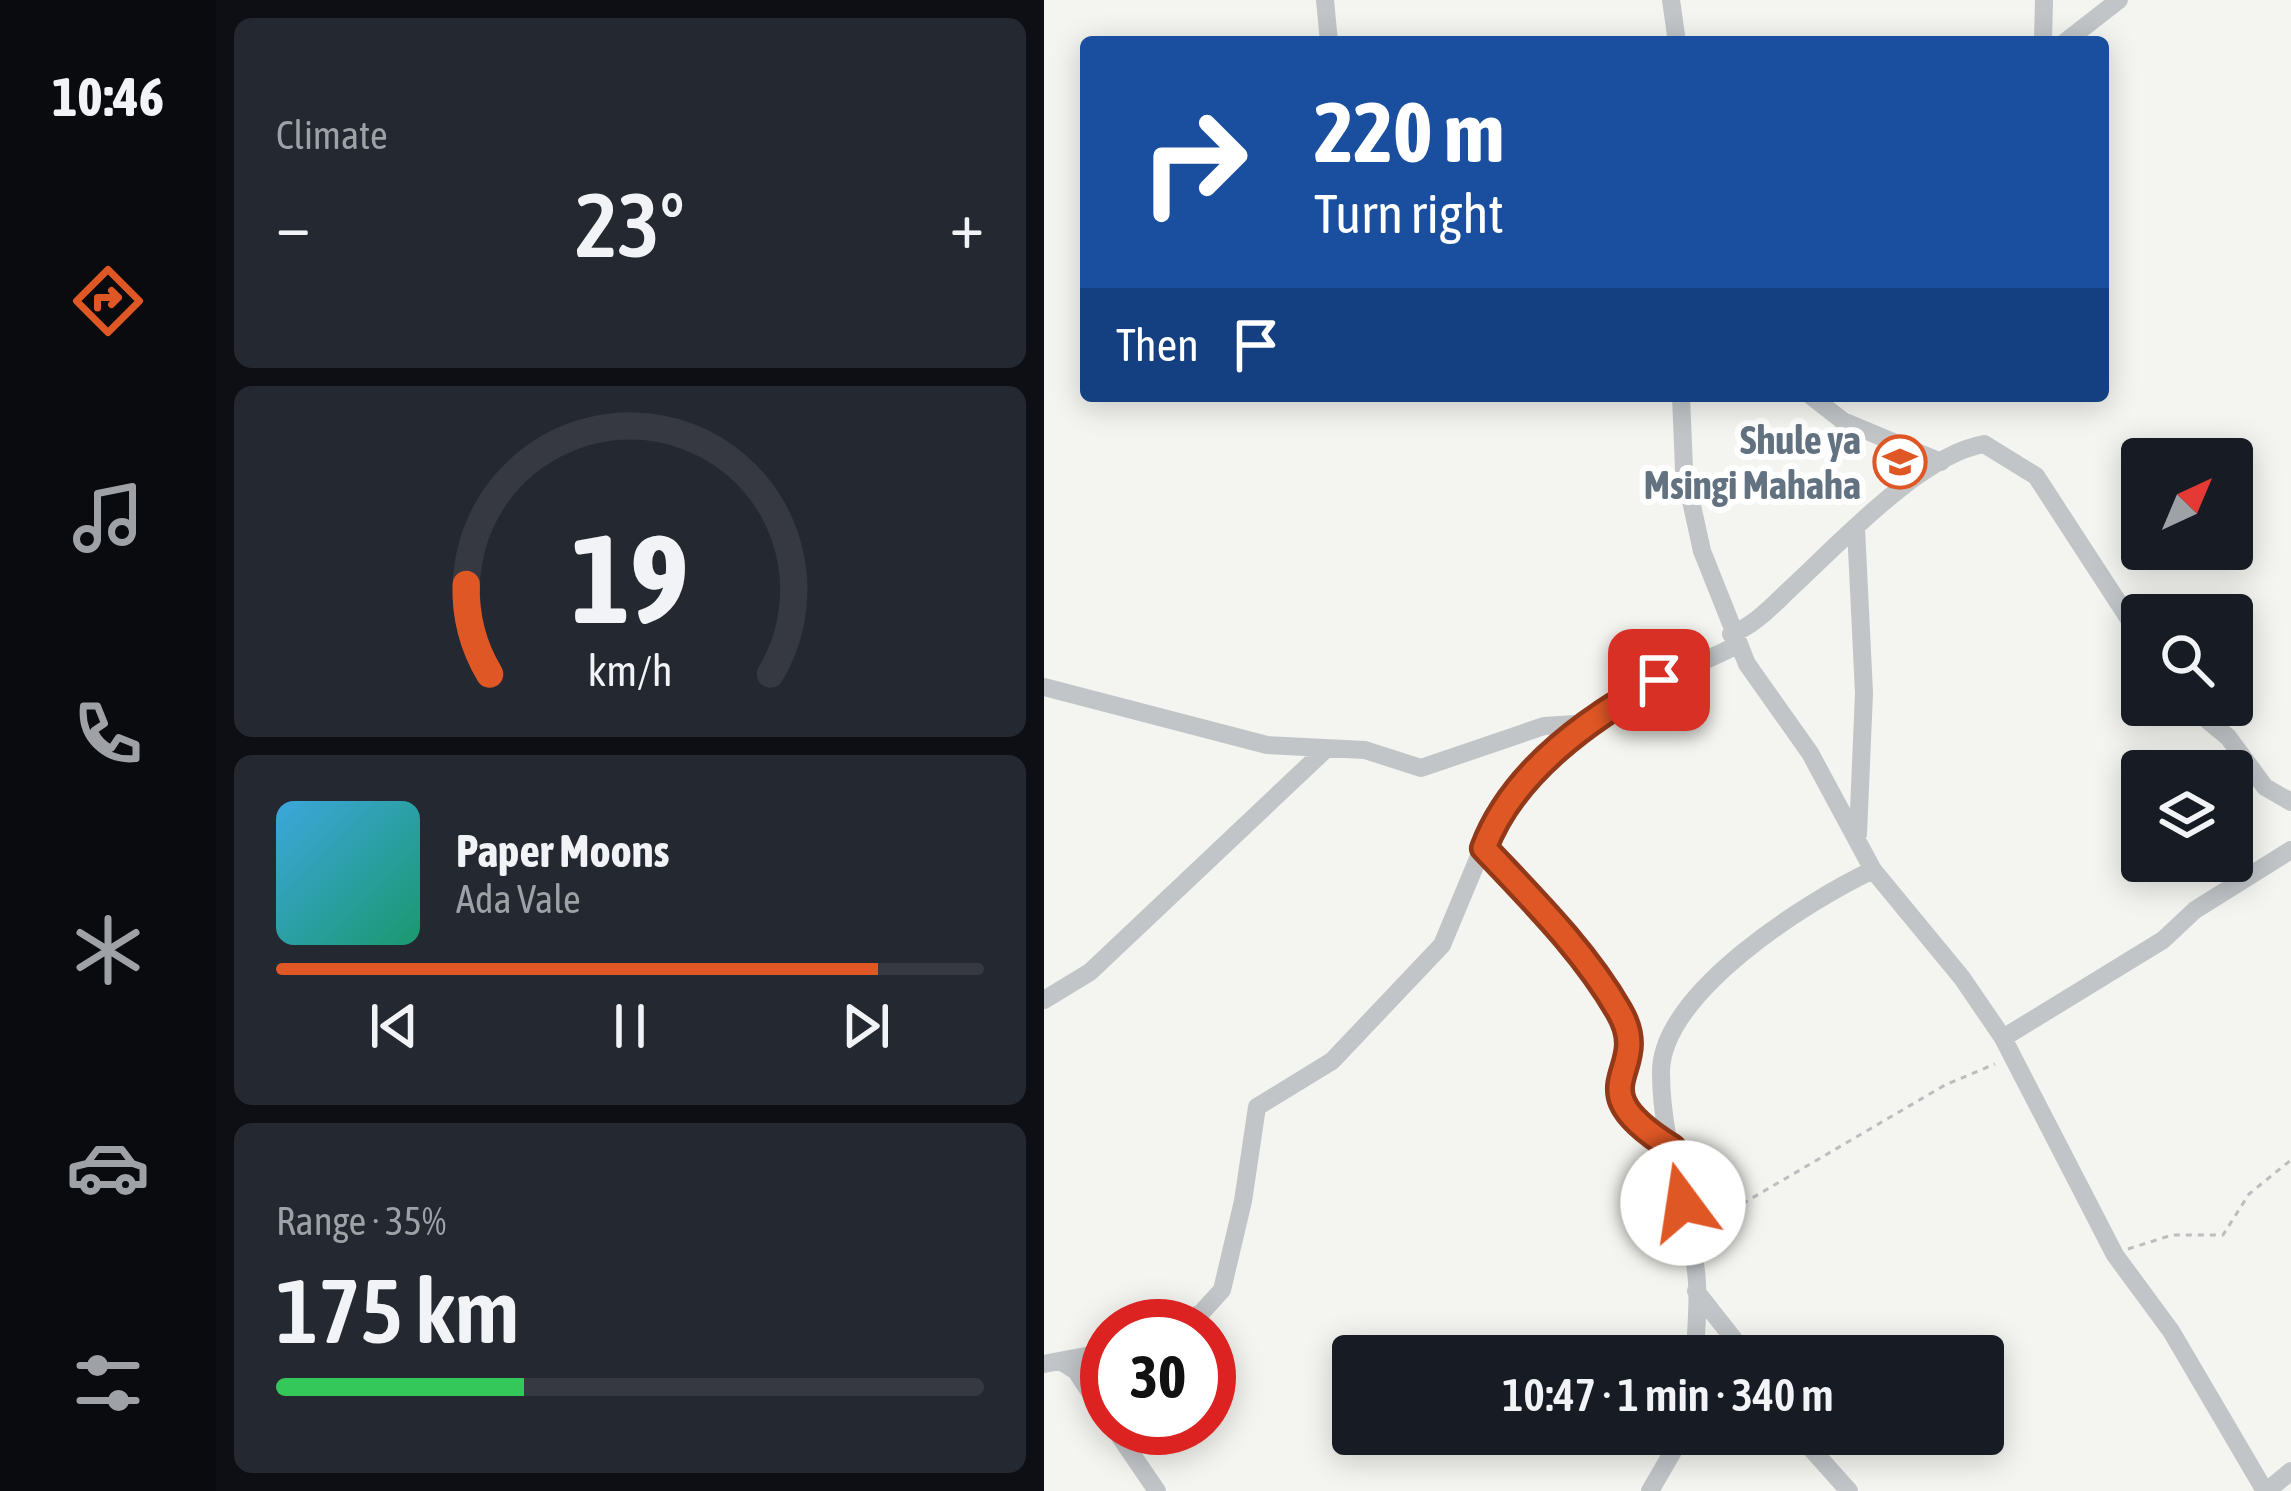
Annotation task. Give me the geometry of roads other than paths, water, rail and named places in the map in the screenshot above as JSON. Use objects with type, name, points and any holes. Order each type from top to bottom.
[{"type":"street","points":[[1325,0],[1328,36]]},
{"type":"street","points":[[1671,0],[1676,36]]},
{"type":"street","points":[[2043,36],[2044,0]]},
{"type":"street","points":[[2073,36],[2119,0]]},
{"type":"street","points":[[1682,402],[1691,509],[1735,639],[1810,753],[1873,870],[1962,978],[2006,1044],[2115,1255],[2171,1330],[2266,1491],[2291,1471]]},
{"type":"street","points":[[1818,402],[1843,421],[1941,463]]},
{"type":"street","points":[[1214,1299],[1222,1290],[1243,1201],[1257,1108],[1332,1061],[1442,946],[1495,818],[1517,787],[1592,723],[1630,695],[1735,639],[1856,528],[1941,463],[1984,445],[2036,476],[2121,607]]},
{"type":"street","points":[[1856,528],[1864,608],[1858,838]]},
{"type":"street","points":[[1044,687],[1267,745],[1365,750],[1421,768],[1544,726],[1592,723]]},
{"type":"street","points":[[2215,726],[2265,787],[2291,802]]},
{"type":"street","points":[[1044,1000],[1090,972],[1325,750]]},
{"type":"street","points":[[1484,848],[1571,944],[1618,1009],[1628,1047],[1618,1082],[1621,1106],[1642,1129],[1672,1148]]},
{"type":"street","points":[[2006,1044],[2163,940],[2195,910],[2291,850]]},
{"type":"street","points":[[1695,1335],[1689,1237],[1660,1071],[1672,1035],[1697,995],[1764,938],[1834,888],[1873,870]]},
{"type":"street","points":[[1696,1291],[1731,1335]]},
{"type":"street","points":[[1053,1363],[1080,1377]]},
{"type":"street","points":[[1132,1455],[1157,1491]]},
{"type":"street","points":[[1650,1491],[1671,1455]]},
{"type":"street","points":[[1817,1455],[1849,1491]]},
{"type":"place","name":"Shule ya Msingi Mahaha","points":[[1900,462]]}]
